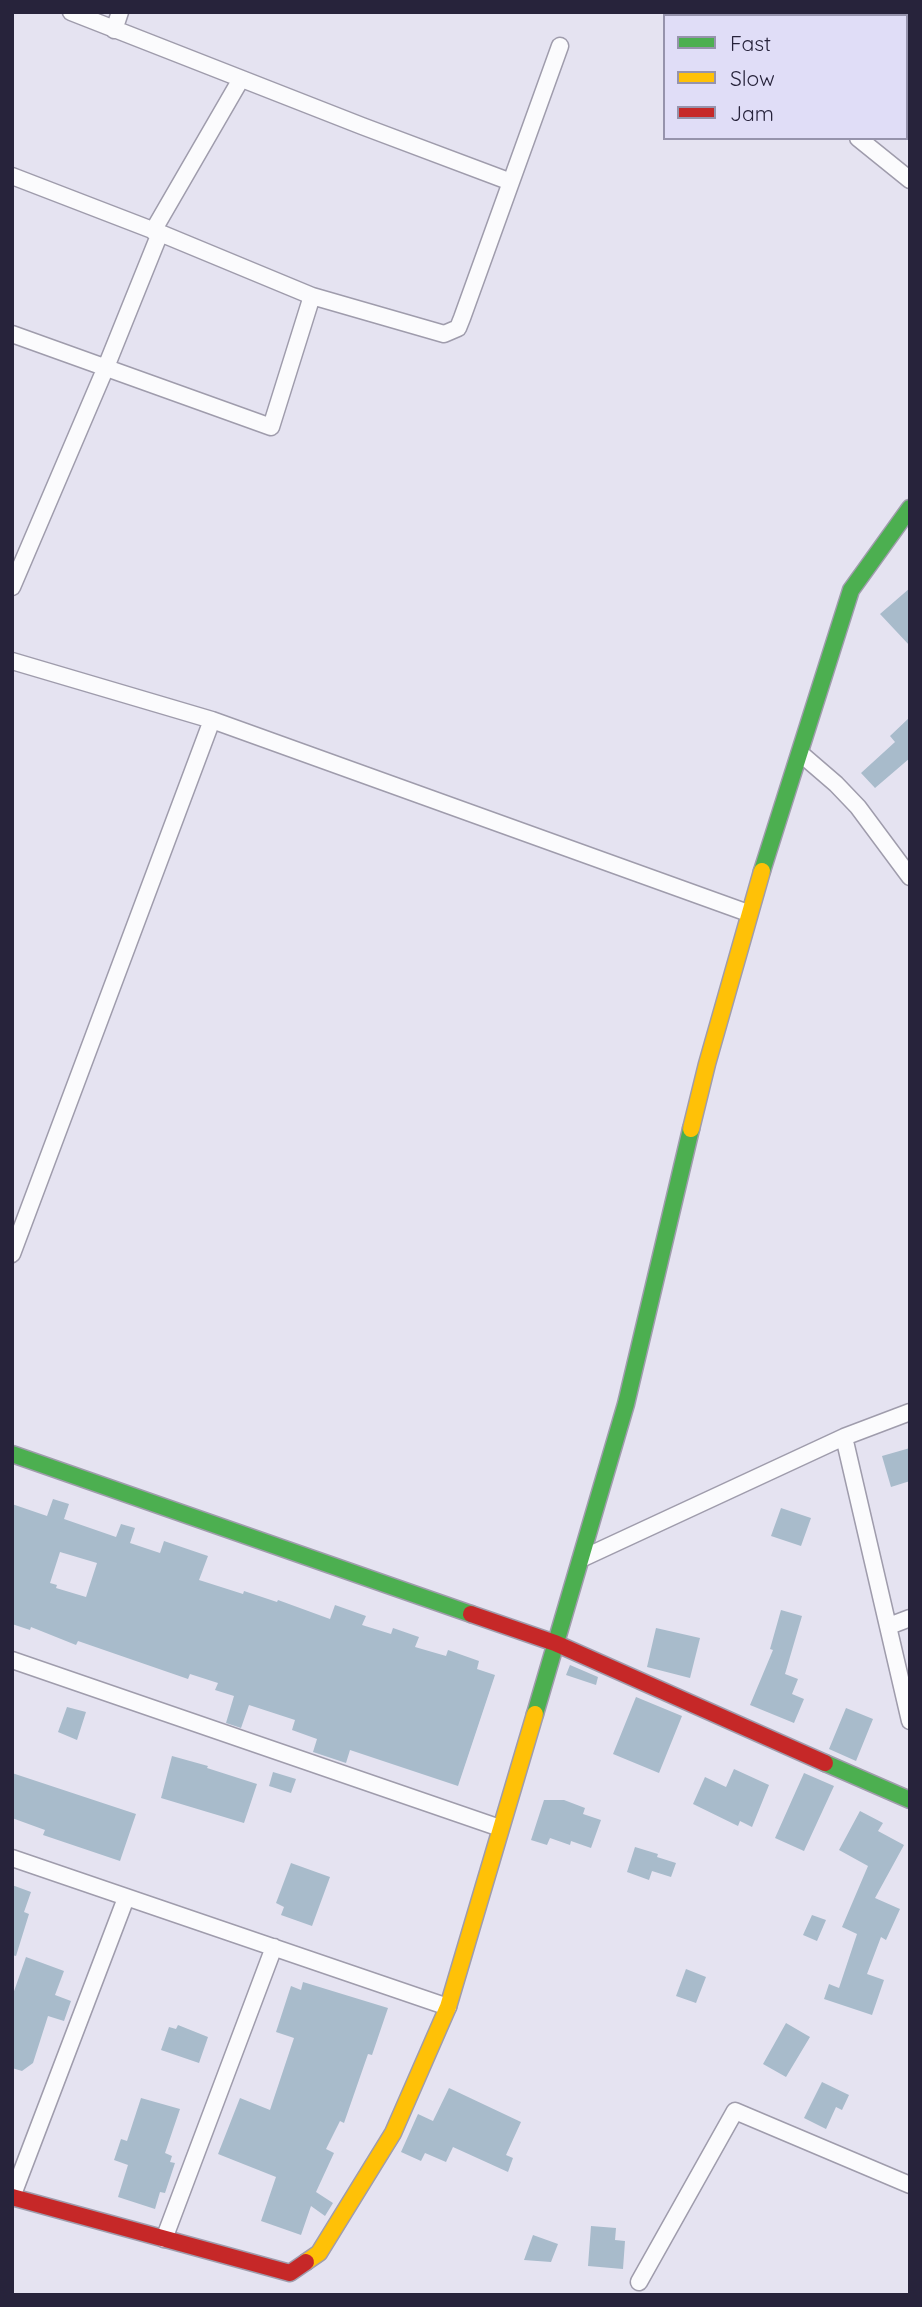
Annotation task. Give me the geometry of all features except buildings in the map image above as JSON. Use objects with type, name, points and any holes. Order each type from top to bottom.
[{"type":"street","points":[[71,12],[511,182]]},
{"type":"street","points":[[114,30],[120,12]]},
{"type":"street","points":[[12,176],[312,296],[444,334],[457,328],[560,46]]},
{"type":"street","points":[[12,587],[106,367],[156,232],[241,79]]},
{"type":"street","points":[[860,140],[910,180]]},
{"type":"street","points":[[12,334],[271,427],[312,296]]},
{"type":"street","points":[[127,1898],[12,2197],[290,2273],[319,2253],[393,2133],[448,2007],[626,1404],[707,1064],[748,913],[851,590],[909,512]]},
{"type":"street","points":[[12,661],[212,720],[748,913]]},
{"type":"street","points":[[12,1254],[212,720]]},
{"type":"street","points":[[800,753],[858,807],[910,877]]},
{"type":"street","points":[[581,1559],[844,1437],[910,1412]]},
{"type":"street","points":[[844,1437],[910,1721]]},
{"type":"street","points":[[12,1454],[555,1643],[910,1800]]},
{"type":"street","points":[[889,1626],[910,1618]]},
{"type":"street","points":[[12,1660],[500,1828]]},
{"type":"street","points":[[12,1858],[448,2007]]},
{"type":"street","points":[[164,2239],[274,1947]]},
{"type":"street","points":[[639,2282],[735,2111],[910,2185]]},
{"type":"traffic: fast","points":[[762,871],[851,590],[910,508]]},
{"type":"traffic: fast","points":[[535,1714],[626,1404],[691,1129]]},
{"type":"traffic: fast","points":[[12,1454],[471,1614]]},
{"type":"traffic: fast","points":[[825,1763],[910,1800]]},
{"type":"traffic: slow","points":[[691,1129],[762,871]]},
{"type":"traffic: slow","points":[[306,2262],[319,2253],[393,2133],[448,2007],[535,1714]]},
{"type":"traffic: jam","points":[[471,1614],[555,1643],[825,1763]]},
{"type":"traffic: jam","points":[[12,2197],[290,2273],[306,2262]]}]
